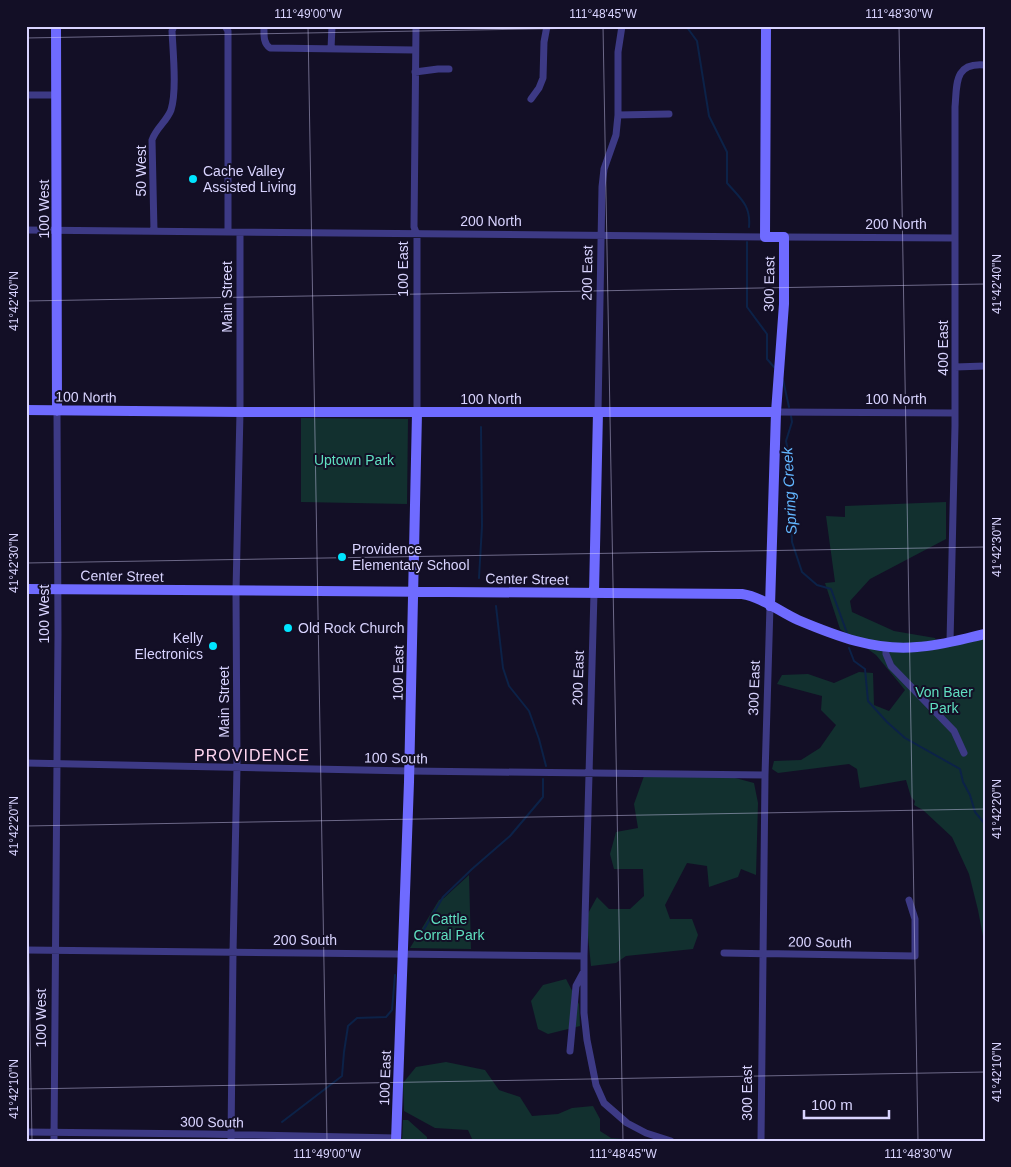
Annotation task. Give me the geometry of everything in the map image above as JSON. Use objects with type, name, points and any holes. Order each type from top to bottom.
[{"type":"street","name":"100 West","points":[[54,1141],[58,589],[56,26]]},
{"type":"street","name":"50 West","points":[[154,231],[152,140],[155,133],[168,117],[172,107],[172,31],[174,26]]},
{"type":"street","points":[[225,26],[228,31],[228,232]]},
{"type":"street","points":[[264,26],[264,40],[270,48],[415,50]]},
{"type":"street","points":[[332,26],[332,49]]},
{"type":"street","name":"100 East","points":[[396,1139],[410,771],[414,591],[417,413],[416,235],[414,227],[416,26]]},
{"type":"street","points":[[531,100],[543,78],[544,42],[547,26]]},
{"type":"street","name":"200 East","points":[[622,26],[618,52],[618,115],[616,135],[604,169],[602,187],[584,1013],[586,1040],[596,1085],[604,1102],[627,1123],[671,1141]]},
{"type":"street","name":"300 East","points":[[766,26],[766,237]]},
{"type":"street","name":"400 East","points":[[950,642],[955,413],[957,83],[961,72],[967,66],[985,65]]},
{"type":"street","points":[[415,72],[449,69]]},
{"type":"street","points":[[26,95],[57,95]]},
{"type":"street","points":[[618,115],[669,114]]},
{"type":"street","name":"200 North","points":[[26,230],[416,235],[956,238]]},
{"type":"street","name":"Main Street","points":[[231,1137],[237,767],[236,591],[240,412],[240,233]]},
{"type":"street","name":"300 East","points":[[761,1141],[765,775],[776,412],[784,304],[784,237]]},
{"type":"street","points":[[955,367],[985,366]]},
{"type":"street","name":"100 North","points":[[26,410],[417,413],[955,413]]},
{"type":"street","points":[[752,596],[762,593],[771,585]]},
{"type":"street","name":"Center Street","points":[[26,589],[414,591],[752,596],[796,619],[865,644],[886,647],[917,647],[985,634]]},
{"type":"street","points":[[886,647],[886,654],[891,666],[954,730],[964,753]]},
{"type":"street","name":"100 South","points":[[26,764],[765,775]]},
{"type":"street","name":"200 South","points":[[724,953],[915,956],[915,919],[909,900]]},
{"type":"street","name":"200 South","points":[[26,950],[584,956]]},
{"type":"street","points":[[570,1051],[576,986],[584,972]]},
{"type":"street","name":"300 South","points":[[26,1132],[396,1139]]},
{"type":"green space","name":"Uptown Park","points":[[301,418],[408,419],[407,504],[301,502]]},
{"type":"green space","name":"Von Baer Park","points":[[946,502],[946,539],[870,579],[850,601],[852,612],[894,631],[935,638],[939,648],[985,639],[985,947],[969,874],[952,837],[923,810],[914,805],[915,801],[911,797],[906,780],[860,788],[857,769],[849,764],[778,773],[772,769],[774,761],[801,760],[820,748],[836,725],[821,710],[822,696],[777,684],[782,675],[808,674],[834,683],[859,672],[873,673],[874,705],[889,711],[905,690],[876,655],[840,629],[825,583],[835,582],[826,516],[845,517],[845,506]]},
{"type":"green space","points":[[644,776],[728,776],[754,783],[758,803],[756,875],[741,869],[738,877],[709,887],[707,866],[687,863],[665,905],[670,919],[692,919],[698,935],[693,949],[626,956],[616,963],[591,966],[586,917],[597,897],[609,909],[630,909],[644,896],[643,869],[614,869],[610,854],[616,832],[638,828],[634,804]]},
{"type":"green space","name":"Cattle Corral Park","points":[[469,875],[471,949],[410,948],[439,900],[444,898]]},
{"type":"green space","points":[[566,979],[579,1004],[580,1026],[548,1034],[538,1029],[531,1001],[543,985]]},
{"type":"green space","points":[[446,1062],[485,1070],[499,1090],[520,1097],[532,1116],[558,1114],[572,1108],[593,1106],[600,1119],[600,1131],[611,1138],[647,1141],[473,1141],[468,1130],[435,1128],[404,1111],[403,1083],[416,1067]]},
{"type":"green space","points":[[403,1120],[408,1120],[427,1137],[427,1141],[402,1141]]},
{"type":"waterway","name":"Spring Creek","points":[[686,26],[697,41],[709,116],[727,152],[727,183],[744,202],[748,213],[749,227]]},
{"type":"waterway","name":"Spring Creek","points":[[747,242],[747,307],[767,334],[767,359],[774,367]]},
{"type":"waterway","name":"Spring Creek","points":[[783,380],[789,407]]},
{"type":"waterway","name":"Spring Creek","points":[[791,416],[792,422],[786,441],[791,467],[792,542],[802,572],[817,585],[831,589],[847,633]]},
{"type":"waterway","points":[[479,578],[482,526],[481,427]]},
{"type":"waterway","points":[[496,606],[503,668],[509,686],[529,711],[546,766]]},
{"type":"waterway","name":"Spring Creek","points":[[849,648],[854,661],[865,669],[868,701],[905,738],[960,769],[975,812],[985,824]]},
{"type":"waterway","points":[[417,941],[443,897],[510,836],[543,797],[543,779]]},
{"type":"waterway","points":[[282,1122],[342,1076],[348,1026],[357,1018],[386,1017],[392,1010],[395,975]]},
{"type":"place","name":"Cache Valley Assisted Living","points":[[193,179]]},
{"type":"place","name":"Providence Elementary School","points":[[342,557]]},
{"type":"place","name":"Old Rock Church","points":[[288,628]]},
{"type":"place","name":"Kelly Electronics","points":[[213,646]]},
{"type":"district","name":"PROVIDENCE","points":[[252,755]]}]
